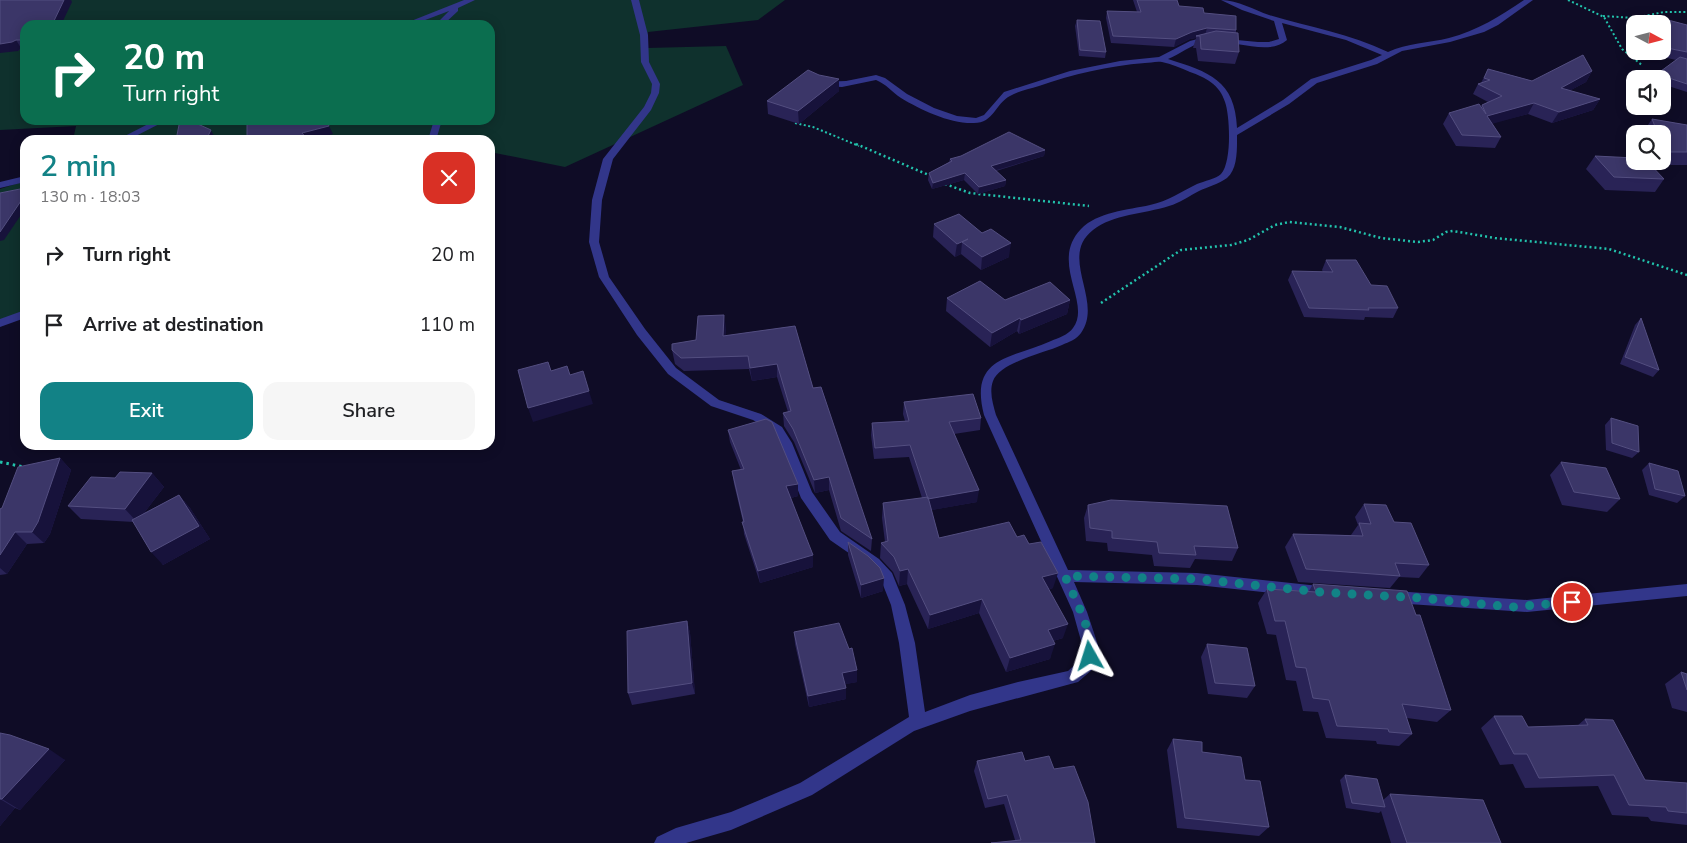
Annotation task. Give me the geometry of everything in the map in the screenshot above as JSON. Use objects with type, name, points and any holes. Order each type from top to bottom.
[{"type":"street","points":[[418,20],[471,0]]},
{"type":"street","points":[[635,0],[644,35],[645,62],[656,84],[655,93],[648,108],[608,159],[597,200],[594,242],[604,277],[641,332],[672,371],[715,403],[757,418],[778,430],[786,443],[806,494],[835,536],[874,563],[887,577],[898,605],[907,643],[918,721]]},
{"type":"street","points":[[1225,0],[1247,10],[1353,39],[1389,54]]},
{"type":"street","points":[[1233,134],[1286,102],[1314,80],[1374,62],[1400,49],[1450,40],[1481,30],[1529,0]]},
{"type":"street","points":[[443,20],[460,4]]},
{"type":"street","points":[[813,80],[826,84],[850,83],[868,77],[880,78],[904,96],[936,111],[970,121],[986,117],[997,102],[1007,94],[1071,72],[1114,64],[1161,59],[1204,40],[1224,39],[1270,45],[1278,44],[1283,40],[1283,37],[1277,19]]},
{"type":"street","points":[[663,843],[676,837],[731,821],[806,789],[918,721],[1002,694],[1072,677],[1087,664],[1091,648],[1080,612],[990,415],[984,390],[988,378],[994,369],[1002,364],[1064,340],[1075,332],[1081,323],[1083,306],[1074,266],[1073,251],[1078,238],[1086,230],[1121,214],[1165,205],[1224,176],[1231,162],[1233,134],[1232,103],[1220,84],[1198,72],[1161,59]]},
{"type":"street","points":[[132,135],[153,125]]},
{"type":"street","points":[[0,185],[20,180]]},
{"type":"street","points":[[0,323],[20,316]]},
{"type":"street","points":[[1065,576],[1197,579],[1338,594]]},
{"type":"street","points":[[1376,596],[1527,606],[1687,590]]},
{"type":"path","points":[[1568,0],[1603,16],[1634,18],[1664,12],[1687,12]]},
{"type":"path","points":[[1603,16],[1622,50],[1643,66]]},
{"type":"path","points":[[795,123],[813,127],[910,166],[932,177]]},
{"type":"path","points":[[940,181],[970,193],[1094,207]]},
{"type":"path","points":[[1082,316],[1181,250],[1231,245],[1248,240],[1275,225],[1290,222],[1340,227],[1381,238],[1418,242],[1433,240],[1446,232],[1453,231],[1495,238],[1609,249],[1687,275]]},
{"type":"path","points":[[0,462],[27,467]]},
{"type":"green space","points":[[0,0],[785,0],[758,20],[648,32],[647,48],[726,46],[743,85],[565,167],[495,153],[495,135],[74,135],[76,126],[0,130]]},
{"type":"green space","points":[[20,183],[20,319],[0,326],[0,189]]},
{"type":"building","points":[[0,0],[64,0],[54,20],[20,20],[20,40],[0,44]]},
{"type":"building","points":[[1137,0],[1177,0],[1179,6],[1203,8],[1204,13],[1236,16],[1236,30],[1207,28],[1176,39],[1113,36],[1107,11],[1141,12]]},
{"type":"building","points":[[1077,20],[1100,21],[1106,52],[1080,50]]},
{"type":"building","points":[[1671,21],[1687,25],[1687,52],[1671,49]]},
{"type":"building","points":[[1216,31],[1238,33],[1239,52],[1201,49],[1200,36],[1196,36]]},
{"type":"building","points":[[1583,55],[1592,71],[1561,88],[1600,99],[1559,112],[1534,103],[1487,116],[1501,137],[1462,135],[1449,113],[1479,104],[1486,114],[1482,105],[1502,96],[1478,84],[1490,80],[1484,78],[1488,69],[1532,81]]},
{"type":"building","points":[[1680,57],[1687,59],[1687,84],[1671,79],[1671,70],[1662,70]]},
{"type":"building","points":[[808,70],[819,75],[839,79],[798,111],[767,101]]},
{"type":"building","points":[[1652,119],[1687,125],[1687,152],[1671,152],[1671,125],[1654,125]]},
{"type":"building","points":[[179,125],[200,125],[211,130],[208,135],[177,135]]},
{"type":"building","points":[[247,125],[329,126],[302,133],[304,135],[247,135]]},
{"type":"building","points":[[1009,132],[1045,150],[991,166],[1006,180],[979,187],[965,173],[933,183],[929,173],[952,161],[950,159],[961,156]]},
{"type":"building","points":[[1595,156],[1626,158],[1626,170],[1656,170],[1664,179],[1614,177]]},
{"type":"building","points":[[20,189],[20,202],[0,232],[0,193]]},
{"type":"building","points":[[959,214],[982,233],[991,229],[1011,243],[982,257],[962,242],[968,239],[957,244],[934,224]]},
{"type":"building","points":[[1326,260],[1356,260],[1371,285],[1387,286],[1398,308],[1368,308],[1369,310],[1309,308],[1292,271],[1333,272]]},
{"type":"building","points":[[980,281],[1005,300],[1050,282],[1070,300],[1021,320],[1020,318],[992,333],[947,298]]},
{"type":"building","points":[[724,315],[723,336],[795,326],[813,388],[821,387],[872,539],[841,518],[829,477],[814,480],[793,429],[783,413],[791,411],[777,364],[750,368],[748,356],[681,358],[672,350],[672,344],[696,340],[698,316]]},
{"type":"building","points":[[1641,318],[1659,370],[1625,357]]},
{"type":"building","points":[[548,362],[551,371],[567,366],[570,375],[583,371],[589,391],[528,408],[518,370]]},
{"type":"building","points":[[973,394],[981,418],[949,422],[979,490],[928,499],[910,445],[875,448],[872,423],[909,421],[904,402]]},
{"type":"building","points":[[1611,418],[1638,426],[1639,452],[1612,443]]},
{"type":"building","points":[[766,419],[772,422],[798,484],[786,486],[813,555],[758,571],[742,522],[744,522],[732,471],[744,469],[728,430]]},
{"type":"building","points":[[60,458],[38,522],[32,532],[15,532],[0,555],[0,509],[18,467]]},
{"type":"building","points":[[1561,462],[1606,468],[1620,499],[1574,492]]},
{"type":"building","points":[[1649,463],[1678,471],[1685,496],[1655,489]]},
{"type":"building","points":[[120,472],[152,473],[125,509],[68,506],[91,477],[115,478]]},
{"type":"building","points":[[179,495],[199,526],[151,552],[132,520]]},
{"type":"building","points":[[928,497],[939,538],[1009,522],[1017,537],[1024,535],[1029,544],[1041,542],[1058,573],[1042,577],[1068,624],[1048,630],[1055,644],[1010,658],[982,599],[930,615],[908,569],[900,571],[894,557],[881,543],[888,541],[883,503]]},
{"type":"building","points":[[1111,500],[1227,506],[1238,548],[1194,546],[1196,555],[1159,553],[1157,542],[1112,538],[1112,531],[1090,528],[1088,505]]},
{"type":"building","points":[[1364,504],[1386,505],[1394,522],[1411,523],[1429,565],[1395,563],[1400,576],[1306,569],[1293,534],[1363,536],[1359,523],[1371,524]]},
{"type":"building","points":[[848,542],[868,556],[880,568],[884,578],[861,585]]},
{"type":"building","points":[[1313,584],[1407,591],[1416,615],[1420,615],[1451,710],[1402,704],[1412,734],[1389,732],[1388,729],[1337,726],[1329,700],[1313,698],[1306,668],[1296,667],[1285,621],[1275,621],[1267,589],[1316,592]]},
{"type":"building","points":[[687,621],[692,683],[628,693],[627,631]]},
{"type":"building","points":[[839,623],[849,649],[852,648],[857,670],[842,673],[846,688],[808,696],[794,632]]},
{"type":"building","points":[[1207,644],[1247,648],[1255,686],[1215,683]]},
{"type":"building","points":[[1681,672],[1687,674],[1687,690]]},
{"type":"building","points":[[1494,716],[1522,716],[1528,727],[1588,725],[1585,719],[1613,720],[1645,780],[1687,783],[1687,813],[1668,811],[1666,807],[1629,805],[1614,775],[1539,778],[1527,754],[1514,754]]},
{"type":"building","points":[[0,733],[49,749],[2,799],[0,799]]},
{"type":"building","points":[[1173,739],[1202,742],[1202,752],[1241,757],[1245,780],[1260,781],[1269,827],[1185,818]]},
{"type":"building","points":[[1022,752],[1025,761],[1049,756],[1054,769],[1074,766],[1088,802],[1095,843],[991,843],[1021,840],[1007,795],[988,799],[977,761]]},
{"type":"building","points":[[1345,775],[1377,779],[1385,807],[1352,803]]},
{"type":"building","points":[[1390,794],[1483,800],[1501,843],[1407,843]]},
{"type":"route","points":[[1090,656],[1091,648],[1087,631],[1065,576],[1197,579],[1257,587],[1420,598],[1512,607],[1572,602]]}]
